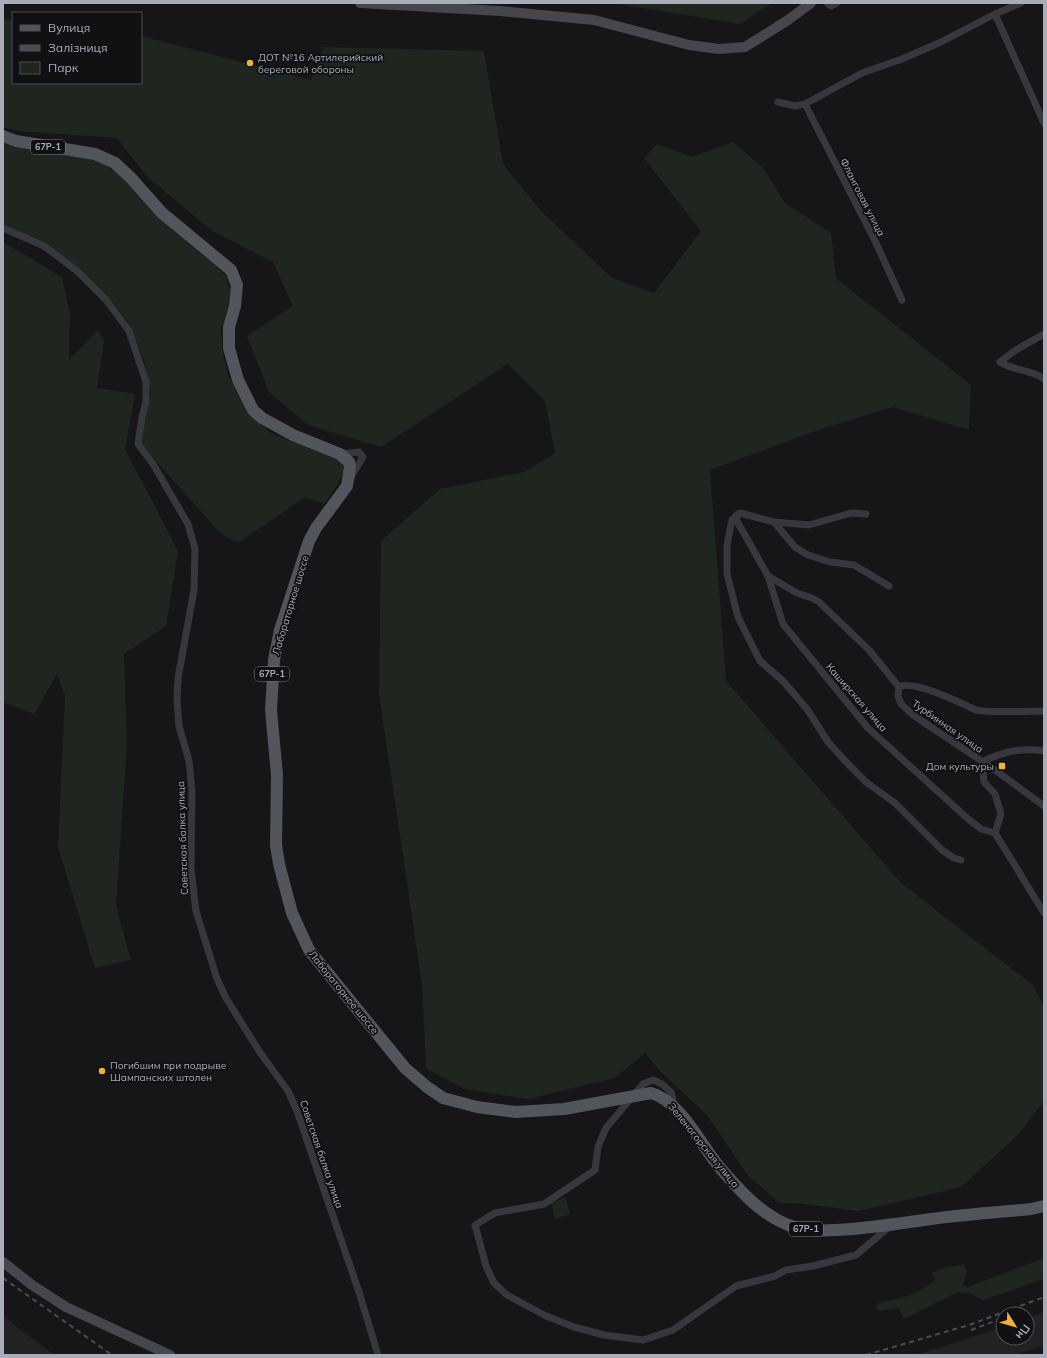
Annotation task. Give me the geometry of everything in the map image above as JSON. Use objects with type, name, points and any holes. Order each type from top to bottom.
[{"type":"main road","points":[[360,3],[500,10],[594,20],[689,45],[719,49],[745,47],[788,20],[811,3]]},
{"type":"main road","name":"Лабораторное шоссе","points":[[3,136],[16,141],[95,154],[114,163],[131,178],[162,213],[230,270],[237,285],[235,306],[229,327],[229,348],[238,380],[253,410],[262,418],[293,435],[340,454],[349,462],[350,467],[347,486],[316,528],[309,542],[280,630],[274,660],[271,710],[277,775],[276,845],[279,864],[292,913],[309,950],[405,1068],[427,1087],[443,1098],[477,1107],[516,1112],[564,1109],[629,1096]]},
{"type":"main road","name":"Зеленогорская улица","points":[[629,1096],[651,1093],[659,1095],[689,1124],[720,1168],[738,1188],[755,1204],[778,1220],[797,1228],[815,1230],[893,1224],[1044,1206]]},
{"type":"main road","points":[[3,1262],[32,1285],[66,1307],[170,1355]]},
{"type":"street","points":[[827,3],[831,6],[837,3]]},
{"type":"street","points":[[778,102],[795,106],[804,104],[862,72],[902,59],[939,43],[995,14],[1021,3]]},
{"type":"street","points":[[995,14],[1044,123]]},
{"type":"street","name":"Фланговая улица","points":[[804,104],[876,243],[902,300]]},
{"type":"street","name":"Советская балка улица","points":[[3,228],[44,246],[77,271],[107,301],[129,331],[146,382],[146,402],[138,444],[153,464],[188,524],[195,549],[194,590],[178,678],[177,700],[179,726],[189,761],[192,790],[191,869],[196,911],[218,979],[226,998],[259,1051],[288,1091],[297,1111],[352,1270],[378,1355]]},
{"type":"street","points":[[1044,334],[1014,351],[1000,362],[1007,367],[1039,375],[1044,379]]},
{"type":"street","points":[[866,514],[851,513],[810,525],[774,522],[740,513],[737,518],[732,520],[727,544],[727,574],[738,617],[760,661],[783,682],[807,709],[828,742],[866,782],[895,803],[942,850],[954,858],[961,860]]},
{"type":"street","name":"Каширская улица","points":[[737,518],[768,576],[783,624],[868,728],[981,829],[995,833]]},
{"type":"street","points":[[774,522],[795,547],[808,555],[830,562],[854,565],[889,586]]},
{"type":"street","name":"Турбинная улица","points":[[768,576],[797,593],[819,602],[869,650],[899,687],[898,696],[901,704],[913,715],[995,770],[1044,806]]},
{"type":"street","points":[[899,687],[903,684],[915,686],[955,699],[978,711],[1044,711]]},
{"type":"street","points":[[1044,751],[1018,749],[998,754],[982,762],[984,782],[995,794],[1001,814],[995,833],[1044,913]]},
{"type":"street","points":[[629,1096],[606,1128],[602,1137],[595,1170],[544,1204],[495,1212],[474,1225],[486,1266],[494,1283],[507,1295],[546,1316],[574,1327],[604,1335],[643,1340],[673,1330],[736,1286],[775,1276],[786,1270],[813,1266],[856,1255],[893,1224]]},
{"type":"shaded area","points":[[1044,1312],[1044,1346],[1014,1355],[916,1355],[995,1330],[995,1346],[1035,1346],[1035,1316]]},
{"type":"shaded area","points":[[3,1316],[48,1350],[56,1355],[3,1355]]},
{"type":"green space","points":[[612,3],[772,3],[740,24]]},
{"type":"green space","points":[[3,19],[12,20],[12,84],[142,84],[142,36],[311,80],[323,47],[484,51],[503,164],[541,211],[612,278],[654,293],[701,231],[644,158],[657,144],[692,157],[733,142],[764,169],[785,203],[831,233],[836,278],[971,385],[969,430],[893,407],[821,429],[710,470],[726,681],[901,883],[1033,985],[1044,1006],[1044,1101],[1017,1136],[961,1187],[859,1211],[796,1203],[780,1203],[749,1177],[707,1115],[661,1072],[645,1053],[615,1078],[528,1099],[464,1089],[426,1068],[422,984],[379,694],[381,541],[440,489],[524,472],[555,453],[545,401],[508,364],[381,447],[308,425],[269,392],[247,336],[293,306],[273,262],[214,232],[147,177],[117,138],[18,131],[3,127]]},
{"type":"green space","points":[[3,143],[13,147],[95,160],[119,173],[170,228],[212,262],[225,275],[230,290],[228,307],[221,328],[222,348],[228,375],[248,414],[270,432],[282,438],[326,448],[342,462],[344,470],[338,484],[324,504],[305,497],[238,543],[220,533],[142,445],[144,422],[151,394],[144,360],[128,323],[116,306],[83,273],[45,243],[3,224]]},
{"type":"green space","points":[[3,242],[62,277],[70,314],[69,360],[98,330],[104,341],[97,388],[135,394],[125,449],[178,551],[166,626],[124,654],[127,744],[116,906],[131,960],[95,968],[58,847],[65,695],[57,674],[34,714],[3,702]]},
{"type":"green space","points":[[566,1197],[570,1214],[555,1219],[551,1203]]},
{"type":"green space","points":[[1044,1258],[1044,1279],[983,1300],[971,1294],[958,1292],[904,1319],[899,1308],[880,1311],[876,1307],[879,1303],[903,1297],[922,1289],[936,1279],[931,1274],[951,1266],[964,1265],[967,1271],[963,1286],[968,1287]]},
{"type":"railway","points":[[3,1278],[112,1355]]},
{"type":"railway","points":[[866,1355],[969,1325],[1044,1297]]},
{"type":"railway","points":[[971,1330],[995,1321]]},
{"type":"place","name":"ДОТ №16 Артилерийский береговой обороны","points":[[250,63]]},
{"type":"place","name":"Дом культуры","points":[[1002,766]]},
{"type":"place","name":"Погибшим при подрыве Шампанских штолен","points":[[102,1071]]}]
